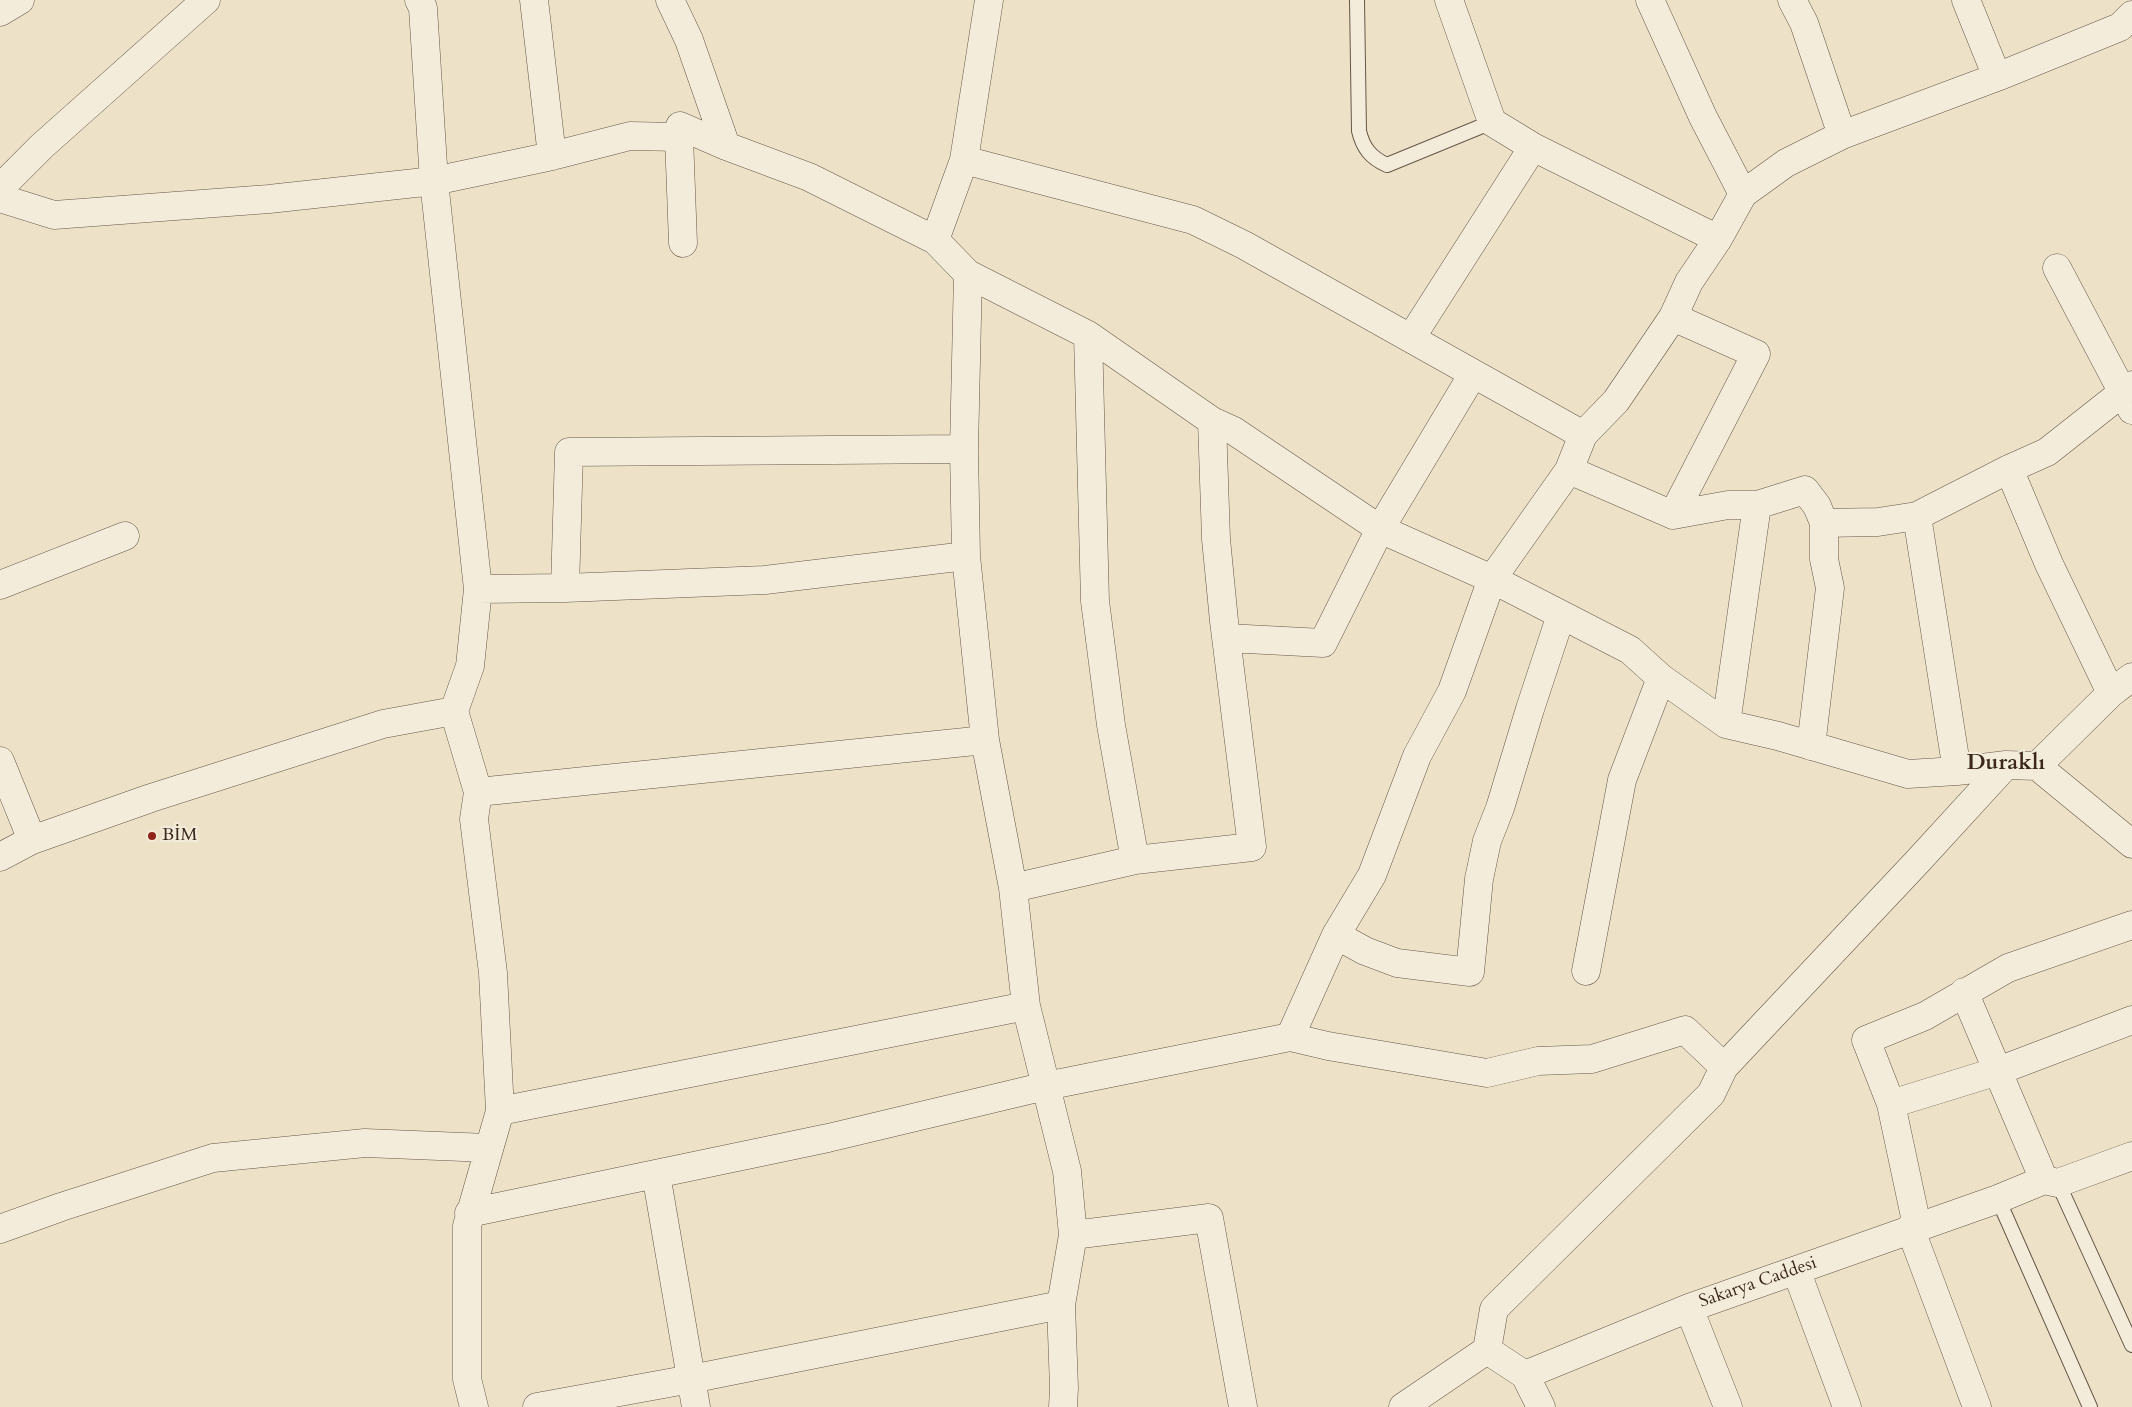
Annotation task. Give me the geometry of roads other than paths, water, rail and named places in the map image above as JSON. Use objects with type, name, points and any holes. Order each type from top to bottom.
[{"type":"street","points":[[0,12],[20,0]]},
{"type":"street","points":[[0,188],[42,146],[206,0]]},
{"type":"street","points":[[419,0],[423,8],[434,180],[478,589],[470,666],[454,711],[478,792],[474,819],[493,973],[500,1111],[469,1212],[467,1226],[467,1379],[474,1407]]},
{"type":"street","points":[[534,0],[552,156]]},
{"type":"street","points":[[670,0],[689,40],[726,146]]},
{"type":"street","points":[[935,240],[964,160],[989,0]]},
{"type":"street","points":[[1450,0],[1492,122],[1533,147],[1718,239]]},
{"type":"street","points":[[1650,0],[1703,117],[1743,194]]},
{"type":"street","points":[[1792,0],[1804,23],[1842,136]]},
{"type":"street","points":[[1966,0],[1997,77]]},
{"type":"street","points":[[1290,1038],[1336,935],[1372,875],[1417,756],[1452,691],[1492,579],[1569,470],[1583,435],[1616,401],[1673,318],[1689,282],[1718,239],[1743,194],[1786,163],[1842,136],[2128,28]]},
{"type":"street","points":[[683,243],[680,126],[726,146],[809,176],[935,240],[968,274],[1088,335],[1212,421],[1234,431],[1380,529],[1492,579],[1630,650],[1661,678],[1726,724],[1778,736],[1908,774],[1957,771],[2006,764],[2037,766],[2132,844]]},
{"type":"street","points":[[0,198],[54,215],[269,199],[434,180],[552,156],[630,136],[679,137]]},
{"type":"street","points":[[1411,338],[1533,147]]},
{"type":"street","points":[[964,160],[1192,220],[1244,245],[1583,435]]},
{"type":"street","points":[[1824,523],[1878,522],[1917,516],[2009,469],[2048,452],[2129,395],[2057,268]]},
{"type":"street","points":[[968,274],[964,449],[966,556],[985,740],[1013,888],[1026,1006],[1067,1170],[1073,1234],[1061,1305],[1063,1407]]},
{"type":"street","points":[[1673,318],[1756,354],[1673,515]]},
{"type":"street","points":[[1088,335],[1095,601],[1111,725],[1135,860]]},
{"type":"street","points":[[1227,638],[1323,643],[1380,529],[1473,374]]},
{"type":"street","points":[[1013,888],[1135,860],[1252,847],[1216,539],[1212,421]]},
{"type":"street","points":[[565,588],[570,452],[964,449]]},
{"type":"street","points":[[2009,469],[2049,564],[2122,685],[2037,766]]},
{"type":"street","points":[[1569,470],[1673,515],[1728,505],[1757,505],[1806,490],[1817,506],[1824,523],[1824,558],[1830,588],[1811,746]]},
{"type":"street","points":[[1726,724],[1757,505]]},
{"type":"street","points":[[1917,516],[1957,771]]},
{"type":"street","points":[[0,586],[126,536]]},
{"type":"street","points":[[478,589],[565,588],[765,580],[966,556]]},
{"type":"street","points":[[1336,935],[1365,951],[1397,963],[1470,972],[1479,880],[1487,841],[1500,808],[1561,615]]},
{"type":"street","points":[[1586,971],[1622,780],[1661,678]]},
{"type":"street","points":[[0,857],[32,840],[151,798],[383,724],[454,711]]},
{"type":"street","points":[[478,792],[985,740]]},
{"type":"street","points":[[0,761],[32,840]]},
{"type":"street","points":[[1403,1407],[1487,1350],[1494,1309],[1711,1094],[1724,1067],[1918,861],[2006,764]]},
{"type":"street","points":[[1977,1407],[1914,1227],[1891,1104],[1866,1040],[1925,1016],[2008,968],[2132,926]]},
{"type":"street","points":[[1964,992],[1998,1071],[2051,1182]]},
{"type":"street","points":[[500,1111],[1026,1006]]},
{"type":"street","points":[[1891,1104],[1998,1071],[2132,1020]]},
{"type":"street","points":[[469,1212],[828,1138],[1046,1086],[1290,1038],[1487,1073],[1538,1061],[1592,1059],[1685,1030],[1724,1067]]},
{"type":"street","points":[[0,1229],[212,1158],[365,1143],[488,1148]]},
{"type":"street","name":"Sakarya Caddesi","points":[[1525,1375],[1689,1308],[1914,1227],[2132,1156]]},
{"type":"street","points":[[656,1174],[696,1407]]},
{"type":"street","points":[[1073,1234],[1209,1218],[1243,1407]]},
{"type":"street","points":[[1796,1270],[1848,1407]]},
{"type":"street","points":[[537,1407],[691,1379],[1061,1305]]},
{"type":"street","points":[[1689,1308],[1728,1407]]},
{"type":"street","points":[[1487,1350],[1525,1375],[1540,1407]]},
{"type":"lane","points":[[1357,0],[1359,131],[1362,144],[1369,154],[1387,164],[1492,122]]},
{"type":"lane","points":[[2051,1182],[2132,1345]]},
{"type":"lane","points":[[1998,1199],[2090,1407]]},
{"type":"place","name":"BİM","points":[[152,836]]},
{"type":"district","name":"Duraklı","points":[[2006,764]]}]
